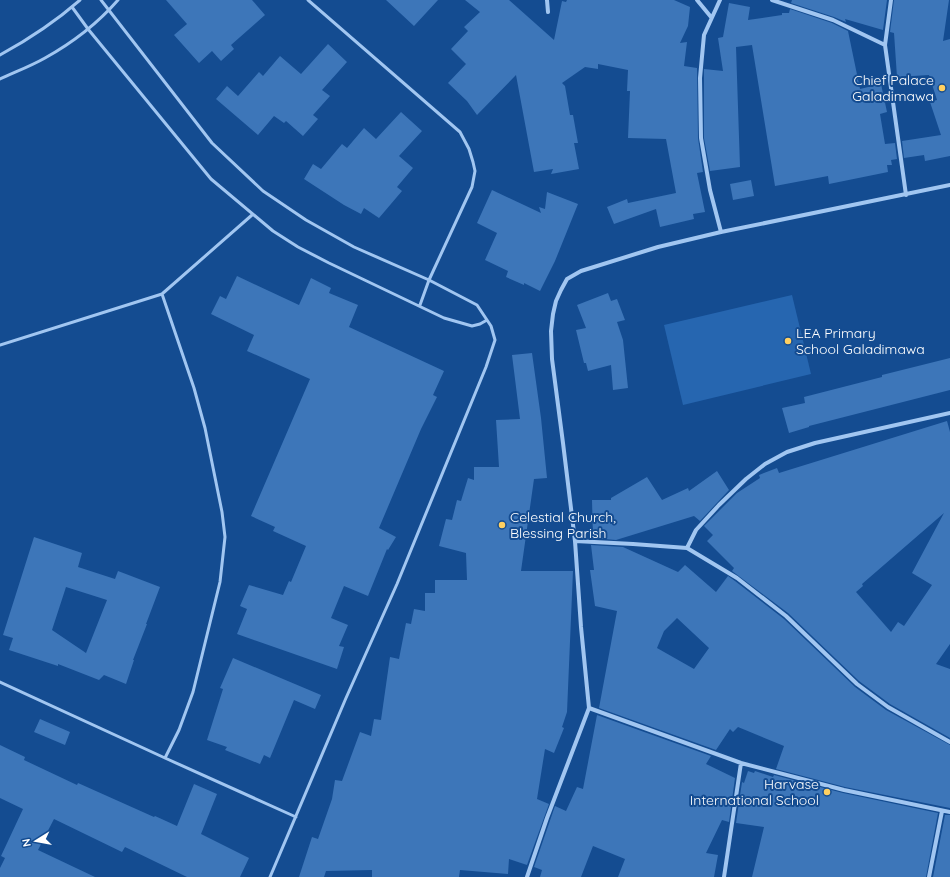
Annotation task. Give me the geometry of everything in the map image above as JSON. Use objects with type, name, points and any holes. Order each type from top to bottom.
[{"type":"street","points":[[547,0],[548,12]]},
{"type":"street","points":[[697,0],[711,17]]},
{"type":"street","points":[[720,0],[704,35],[700,78],[701,138],[710,190],[721,232]]},
{"type":"street","points":[[772,0],[833,20],[885,45]]},
{"type":"street","points":[[891,0],[885,45],[906,194]]},
{"type":"street","points":[[527,877],[547,818],[589,708],[574,541],[552,359],[551,331],[553,314],[556,302],[567,279],[581,271],[658,247],[721,232],[950,185]]},
{"type":"street","points":[[687,548],[696,530],[719,504],[765,464],[787,452],[815,443],[950,413]]},
{"type":"street","points":[[574,541],[687,548],[737,578],[786,616],[857,684],[888,707],[950,742]]},
{"type":"street","points":[[589,708],[741,763],[844,790],[950,812]]},
{"type":"street","points":[[724,877],[741,763]]},
{"type":"street","points":[[929,877],[942,811]]},
{"type":"lane","points":[[0,55],[34,36],[53,23],[80,0]]},
{"type":"lane","points":[[101,0],[212,143],[263,191],[306,220],[354,247],[429,280],[477,306],[494,332],[495,340],[486,367],[397,584],[346,698],[270,877]]},
{"type":"lane","points":[[0,79],[58,50],[88,29],[118,0]]},
{"type":"lane","points":[[308,0],[460,132],[469,149],[475,171],[472,187],[429,280],[420,305]]},
{"type":"lane","points":[[72,7],[88,29],[211,179],[252,215],[273,231],[298,247],[329,263],[420,305],[444,318],[472,326],[487,320]]},
{"type":"lane","points":[[0,345],[162,294],[252,215]]},
{"type":"lane","points":[[162,294],[194,388],[222,512],[225,537],[220,582],[193,692],[179,730],[165,758]]},
{"type":"lane","points":[[0,682],[296,817]]},
{"type":"shaded area","points":[[792,295],[811,374],[683,405],[664,325]]},
{"type":"building","points":[[166,0],[252,0],[265,15],[231,45],[234,49],[221,61],[212,51],[199,63],[174,35],[187,24]]},
{"type":"building","points":[[386,0],[438,0],[414,26]]},
{"type":"building","points":[[465,0],[509,0],[554,40],[562,1],[674,0],[690,7],[688,26],[680,43],[687,42],[684,66],[697,68],[698,138],[703,172],[697,173],[705,212],[693,214],[694,219],[660,227],[656,209],[614,224],[607,207],[627,199],[628,203],[676,193],[666,139],[628,138],[630,91],[627,91],[628,70],[598,64],[598,69],[585,67],[562,83],[565,86],[570,115],[573,115],[578,143],[574,143],[579,169],[551,174],[553,169],[534,172],[516,75],[477,115],[467,101],[448,83],[466,64],[451,49],[468,31],[464,27],[480,12]]},
{"type":"building","points":[[792,0],[887,0],[883,30],[845,19],[846,22],[791,3]]},
{"type":"building","points":[[894,0],[949,0],[943,41],[950,39],[950,156],[925,161],[924,155],[904,158],[902,141],[941,135],[930,102],[937,100],[929,75],[897,77],[894,33],[890,32]]},
{"type":"building","points":[[729,3],[750,7],[748,20],[782,15],[782,13],[789,13],[790,9],[832,23],[848,31],[860,89],[881,84],[887,112],[880,114],[885,144],[895,143],[897,159],[891,160],[892,165],[887,165],[888,172],[829,184],[828,176],[775,186],[752,45],[736,47],[740,167],[710,171],[704,138],[704,69],[723,71],[718,38],[723,37]]},
{"type":"building","points":[[328,44],[347,62],[322,90],[330,96],[313,115],[318,119],[303,136],[286,121],[284,123],[274,116],[258,135],[216,99],[227,86],[238,96],[259,72],[263,76],[280,56],[301,74]]},
{"type":"building","points":[[401,112],[422,131],[399,156],[413,168],[397,187],[402,191],[379,218],[364,208],[361,214],[344,205],[304,179],[313,164],[321,169],[342,144],[347,148],[364,128],[376,139]]},
{"type":"building","points":[[751,180],[754,196],[733,200],[730,184]]},
{"type":"building","points":[[492,190],[541,213],[539,207],[545,209],[547,192],[578,204],[555,261],[540,291],[524,283],[524,285],[506,277],[508,271],[485,260],[497,233],[477,223]]},
{"type":"building","points":[[237,276],[299,305],[311,278],[331,288],[329,293],[358,305],[349,327],[444,371],[433,395],[437,397],[421,429],[379,528],[396,537],[388,550],[387,549],[368,596],[344,586],[331,618],[348,625],[339,646],[344,647],[337,669],[237,634],[247,609],[240,606],[249,585],[283,595],[289,581],[291,582],[306,546],[273,531],[275,527],[251,516],[310,379],[247,351],[254,335],[211,314],[220,296],[226,299]]},
{"type":"building","points":[[608,293],[611,301],[617,299],[625,320],[617,322],[623,340],[628,388],[613,390],[611,365],[588,371],[586,363],[584,363],[576,330],[586,328],[577,305]]},
{"type":"building","points":[[532,353],[547,478],[534,479],[521,571],[573,571],[567,712],[562,727],[564,728],[554,753],[545,749],[537,799],[549,804],[527,865],[509,859],[508,874],[460,870],[459,877],[372,877],[372,870],[326,871],[324,877],[299,877],[312,837],[318,839],[332,799],[335,780],[342,781],[360,732],[371,736],[374,719],[381,720],[390,657],[399,659],[406,623],[411,624],[414,609],[425,611],[425,593],[435,593],[435,580],[467,580],[466,553],[439,546],[446,519],[452,520],[457,500],[461,501],[468,478],[474,480],[474,467],[499,467],[496,420],[520,419],[512,355]]},
{"type":"building","points":[[950,358],[950,390],[809,426],[789,433],[782,408],[805,403],[804,397]]},
{"type":"building","points":[[947,421],[950,432],[950,644],[936,664],[950,669],[950,738],[890,704],[859,681],[788,613],[732,571],[734,568],[707,541],[713,535],[704,526],[737,493],[760,478],[759,475],[777,468],[779,473]],"holes":[[[944,513],[912,573],[932,585],[904,626],[898,622],[891,632],[856,592],[863,586],[862,584]]]},
{"type":"building","points":[[717,471],[729,490],[700,521],[694,516],[616,540],[593,538],[592,500],[611,500],[611,498],[647,477],[662,500],[688,488],[689,491]]},
{"type":"building","points":[[34,537],[82,553],[78,567],[115,579],[118,571],[160,587],[133,660],[126,684],[104,675],[99,680],[58,664],[58,666],[9,650],[13,638],[3,635]],"holes":[[[66,587],[107,600],[86,653],[52,630]]]},
{"type":"building","points":[[591,545],[623,547],[678,572],[685,565],[716,592],[728,576],[784,619],[855,687],[886,710],[950,745],[950,808],[845,787],[776,769],[784,746],[738,727],[733,732],[730,729],[716,750],[599,708],[617,611],[595,606],[590,570],[594,570]],"holes":[[[677,618],[709,648],[694,669],[657,648],[664,631]]]},
{"type":"building","points":[[233,658],[321,695],[315,709],[294,700],[270,758],[264,755],[260,764],[225,750],[227,747],[207,740],[223,689],[220,688]]},
{"type":"building","points":[[597,715],[711,756],[706,764],[735,778],[729,822],[722,820],[706,853],[718,855],[714,877],[618,877],[625,859],[593,846],[581,877],[540,877],[542,870],[534,867],[555,806],[566,811],[577,787],[583,789]]},
{"type":"building","points":[[40,719],[70,732],[65,745],[34,732]]},
{"type":"building","points":[[0,745],[25,757],[24,760],[77,785],[78,783],[177,826],[194,784],[217,794],[201,834],[249,858],[240,877],[187,877],[125,847],[122,852],[54,819],[38,850],[95,877],[0,877],[0,868],[5,858],[1,856],[23,809],[0,798]]},
{"type":"building","points":[[748,771],[754,773],[755,771],[773,777],[774,775],[843,793],[938,813],[926,877],[752,877],[764,827],[736,823],[742,782],[744,783]]},
{"type":"building","points":[[945,815],[950,815],[950,877],[933,877]]},
{"type":"place","name":"Chief Palace Galadimawa","points":[[942,88]]},
{"type":"place","name":"LEA Primary School Galadimawa","points":[[788,341]]},
{"type":"place","name":"Celestial Church, Blessing Parish","points":[[502,525]]},
{"type":"place","name":"Harvase International School","points":[[827,792]]}]
